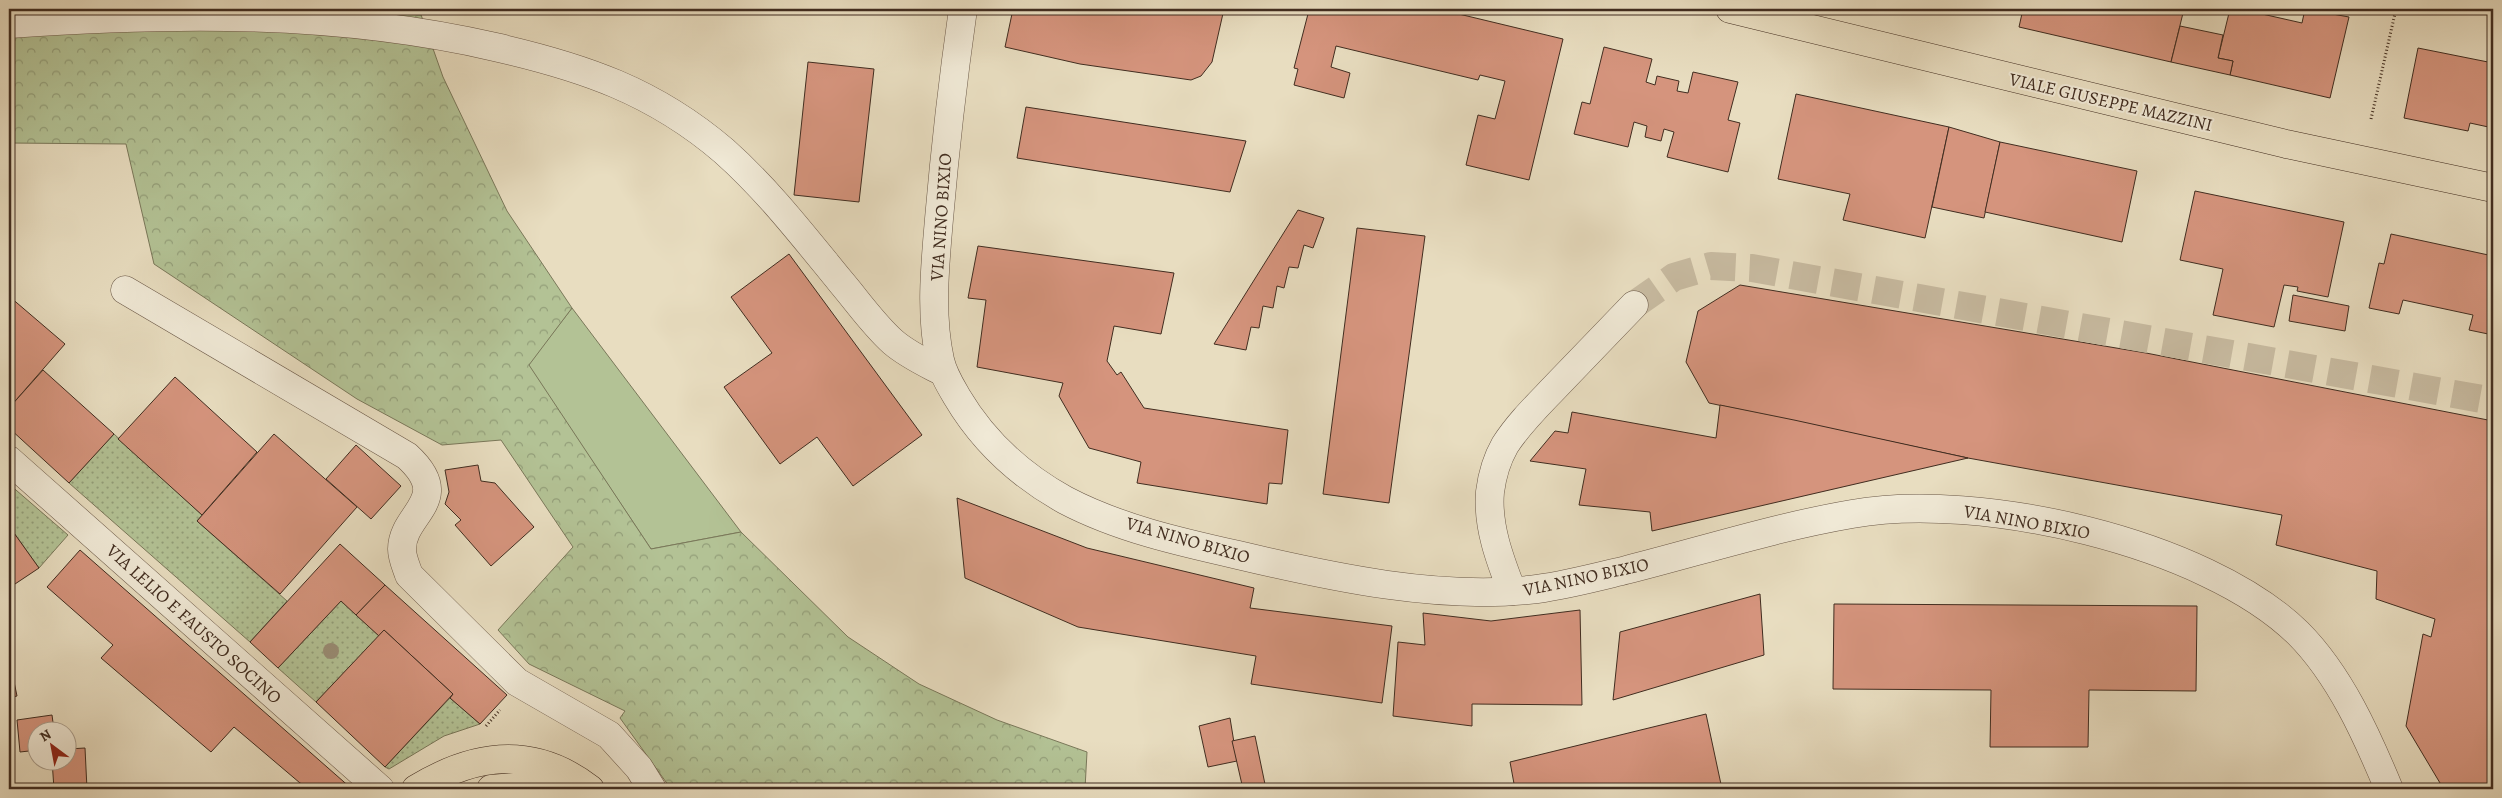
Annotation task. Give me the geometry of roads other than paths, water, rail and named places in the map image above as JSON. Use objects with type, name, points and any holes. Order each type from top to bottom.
[{"type":"main road","name":"VIALE GIUSEPPE MAZZINI","points":[[1730,9],[2248,135],[2493,188]]},
{"type":"main road","points":[[416,789],[468,766],[494,758],[516,758],[556,768],[590,789]]},
{"type":"main road","points":[[492,789],[525,786],[564,789]]},
{"type":"street","name":"VIA NINO BIXIO","points":[[962,9],[936,251],[935,318],[938,350],[943,372],[985,438],[1009,462],[1068,501],[1100,514],[1192,545],[1289,568],[1368,582],[1478,592],[1512,591],[1565,584],[1851,514],[1914,507],[1950,508],[2033,519],[2097,535],[2198,568],[2236,589],[2277,616],[2299,634],[2347,700],[2372,747],[2389,789]]},
{"type":"street","points":[[9,24],[106,18],[218,17],[375,25],[419,31],[536,56],[598,75],[651,100],[722,150],[748,173],[798,229],[882,331],[903,350],[943,372]]},
{"type":"street","points":[[125,290],[399,451],[418,466],[424,477],[426,496],[425,503],[405,534],[402,548],[403,561],[409,575],[517,682],[609,735],[639,768],[652,789]]},
{"type":"street","points":[[1512,591],[1496,550],[1493,530],[1490,493],[1498,460],[1509,440],[1543,399],[1634,305]]},
{"type":"street","name":"VIA LELIO E FAUSTO SOCINO","points":[[9,460],[380,789]]},
{"type":"tunnel","points":[[1634,305],[1674,277],[1711,266],[1752,268],[2493,401]]}]
